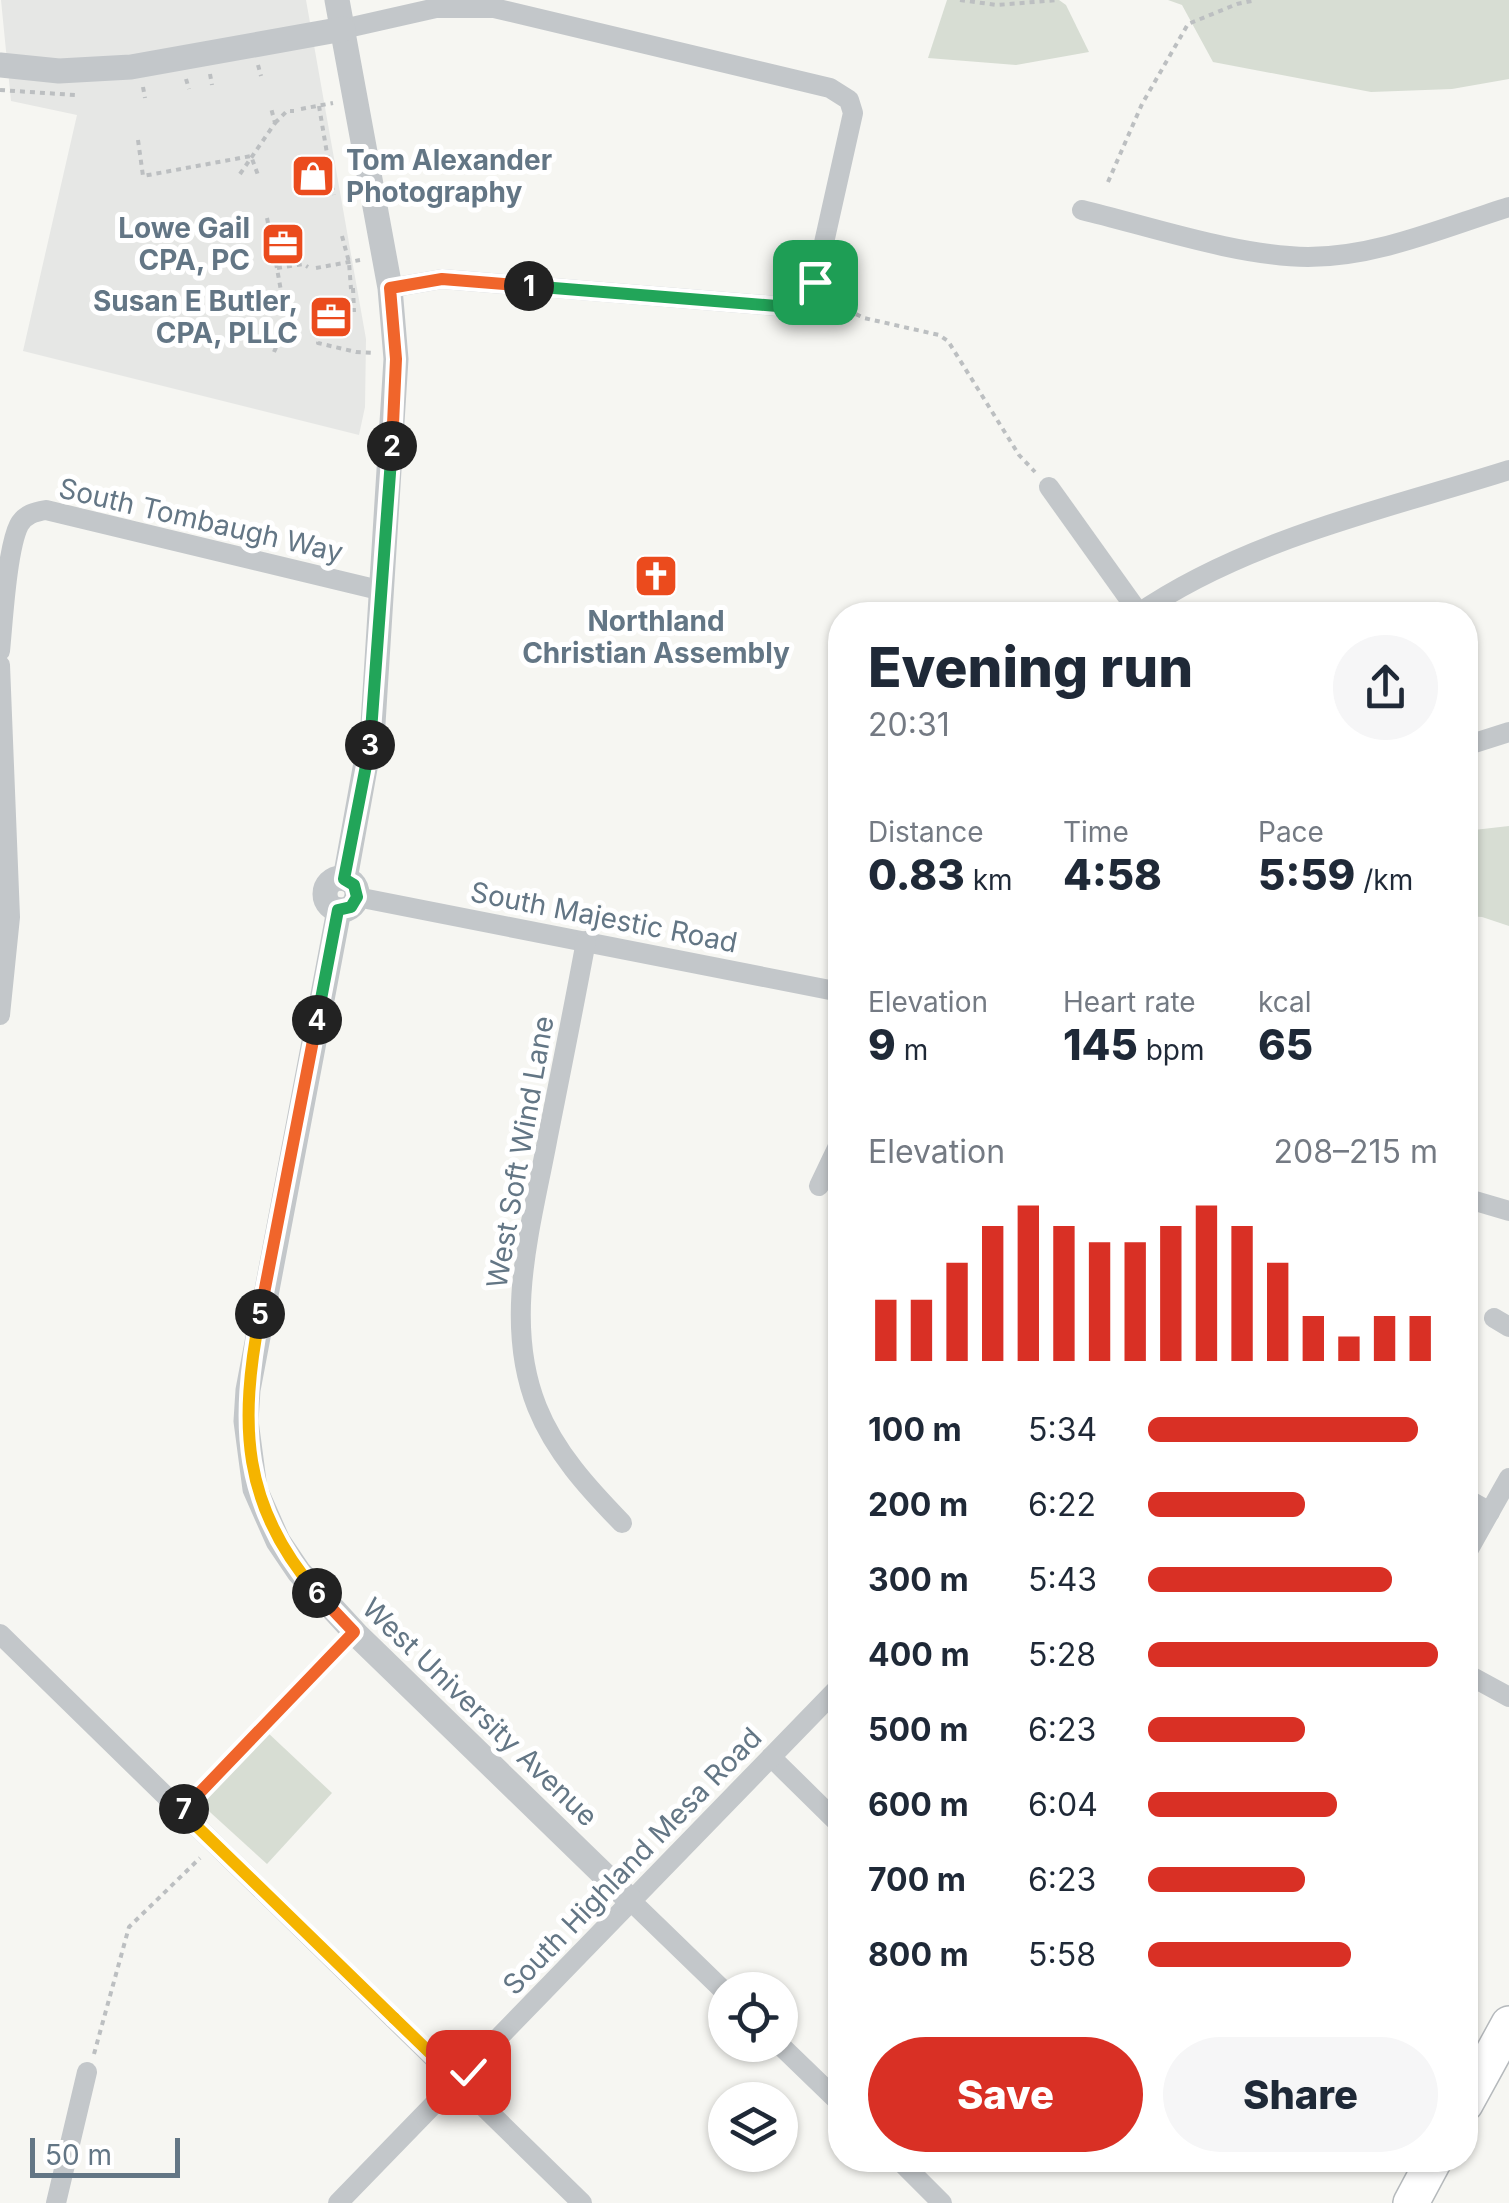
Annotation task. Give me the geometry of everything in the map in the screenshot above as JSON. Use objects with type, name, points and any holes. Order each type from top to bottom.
[{"type":"highway","points":[[1478,2080],[1509,2024]]},
{"type":"highway","points":[[1411,2203],[1428,2172]]},
{"type":"street","name":"West University Avenue","points":[[337,0],[390,288],[396,388],[373,724],[347,895],[257,1329],[248,1390],[246,1421],[256,1489],[278,1541],[299,1572],[354,1632],[708,1976]]},
{"type":"street","points":[[0,65],[60,71],[132,68],[436,8],[494,8],[841,93],[849,100],[852,126],[812,289],[800,304],[789,307],[442,279],[390,288]]},
{"type":"street","points":[[1082,210],[1242,249],[1310,257],[1383,247],[1509,207]]},
{"type":"street","points":[[1158,602],[1218,566],[1509,470]]},
{"type":"street","points":[[1049,487],[1130,602]]},
{"type":"street","name":"South Tombaugh Way","points":[[0,651],[4,606],[20,525],[28,514],[46,510],[383,591]]},
{"type":"street","points":[[0,665],[10,916],[0,1015]]},
{"type":"street","points":[[1478,742],[1509,732]]},
{"type":"street","name":"South Majestic Road","points":[[347,895],[828,990]]},
{"type":"street","name":"West Soft Wind Lane","points":[[586,941],[523,1267],[522,1342],[536,1404],[552,1438],[582,1481],[622,1523]]},
{"type":"street","points":[[819,1186],[828,1167]]},
{"type":"street","points":[[1478,1202],[1509,1210]]},
{"type":"street","points":[[1478,1533],[1506,1489]]},
{"type":"street","points":[[1478,1505],[1490,1512]]},
{"type":"street","points":[[0,1634],[582,2203]]},
{"type":"street","points":[[1478,1681],[1509,1698]]},
{"type":"street","name":"South Highland Mesa Road","points":[[338,2203],[828,1698]]},
{"type":"street","points":[[770,1757],[828,1813]]},
{"type":"street","points":[[798,2062],[828,2091]]},
{"type":"street","points":[[56,2203],[87,2072]]},
{"type":"street","points":[[911,2172],[942,2203]]},
{"type":"lane","points":[[182,1812],[354,1632]]},
{"type":"path","points":[[960,0],[997,5],[1058,0]]},
{"type":"path","points":[[1108,182],[1142,104],[1188,24],[1256,0]]},
{"type":"path","points":[[258,65],[261,76]]},
{"type":"path","points":[[210,74],[212,85]]},
{"type":"path","points":[[186,79],[188,89]]},
{"type":"path","points":[[143,87],[145,98]]},
{"type":"path","points":[[240,174],[275,123],[288,111],[333,102]]},
{"type":"path","points":[[318,106],[334,195]]},
{"type":"path","points":[[272,108],[275,123]]},
{"type":"path","points":[[275,123],[284,122]]},
{"type":"path","points":[[138,140],[143,176],[251,156]]},
{"type":"path","points":[[251,156],[258,176]]},
{"type":"path","points":[[267,218],[272,243]]},
{"type":"path","points":[[342,236],[354,312]]},
{"type":"path","points":[[316,268],[364,259]]},
{"type":"path","points":[[282,291],[277,266],[308,267]]},
{"type":"path","points":[[812,289],[847,313],[940,335],[948,341],[1019,455],[1049,487]]},
{"type":"path","points":[[274,352],[284,330]]},
{"type":"path","points":[[320,332],[318,343],[374,353]]},
{"type":"path","points":[[101,2034],[130,1927],[201,1856]]},
{"type":"shaded area","points":[[1,0],[306,0],[366,339],[365,407],[359,435],[23,351],[77,115],[11,101]]},
{"type":"shaded area","points":[[947,0],[1059,0],[1066,5],[1089,52],[1016,65],[928,58]]},
{"type":"shaded area","points":[[1168,0],[1509,0],[1509,79],[1452,89],[1371,92],[1213,62],[1182,5]]},
{"type":"shaded area","points":[[1509,826],[1509,926],[1478,917],[1478,830]]},
{"type":"shaded area","points":[[266,1731],[332,1793],[267,1864],[200,1803]]},
{"type":"place","name":"Tom Alexander Photography","points":[[313,176]]},
{"type":"place","name":"Lowe Gail CPA, PC","points":[[283,244]]},
{"type":"place","name":"Susan E Butler, CPA, PLLC","points":[[331,317]]},
{"type":"place","name":"Northland Christian Assembly","points":[[656,576]]},
{"type":"route","points":[[468,2072],[459,2081],[182,1812],[354,1632],[299,1572],[278,1541],[256,1489],[246,1421],[257,1329],[338,910],[351,907],[357,897],[352,882],[344,879],[364,784],[378,673],[396,388],[390,288],[442,279],[789,307],[810,296],[815,282]]}]
